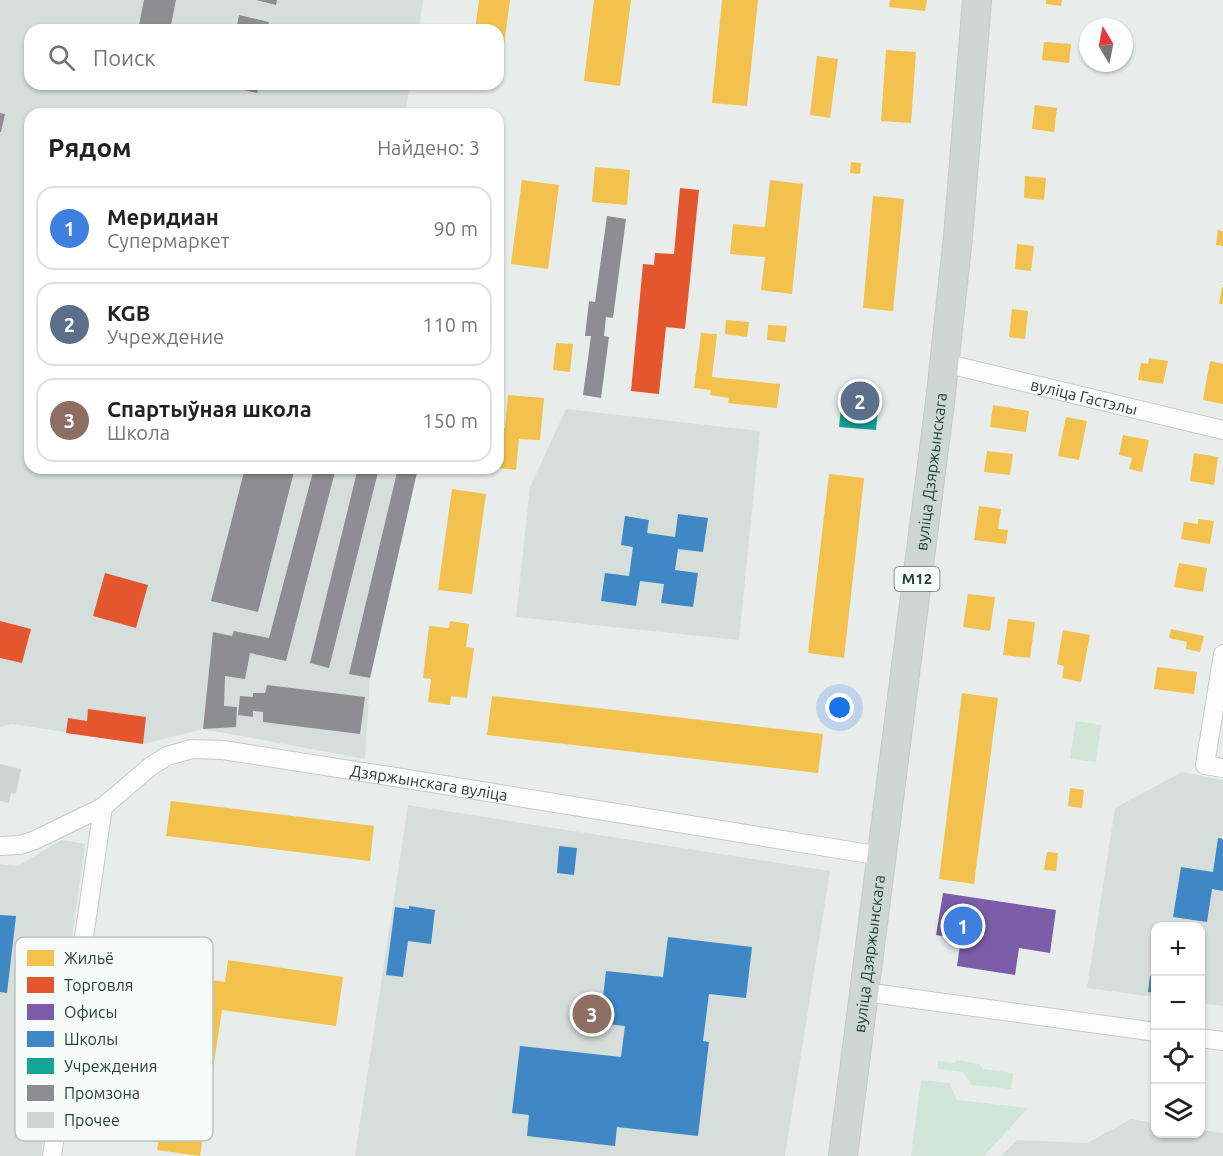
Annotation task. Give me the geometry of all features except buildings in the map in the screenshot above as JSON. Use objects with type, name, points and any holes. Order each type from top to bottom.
[{"type":"main road","name":"вуліца Дзяржынскага","points":[[843,1156],[944,363],[958,237],[977,0]]},
{"type":"street","name":"вуліца Гастэлы","points":[[944,363],[1223,430]]},
{"type":"street","points":[[1223,654],[1205,765],[1223,768]]},
{"type":"street","name":"Дзяржынскага вуліца","points":[[0,846],[20,845],[35,840],[103,807],[151,766],[167,756],[192,749],[223,750],[882,856]]},
{"type":"street","points":[[84,937],[103,807]]},
{"type":"street","points":[[865,992],[1151,1031]]},
{"type":"street","points":[[1205,1039],[1223,1041]]},
{"type":"street","points":[[52,1156],[54,1141]]},
{"type":"shaded area","points":[[0,0],[423,0],[420,24],[24,24],[24,90],[409,90],[406,108],[24,108],[24,474],[417,474],[370,678],[365,759],[203,729],[143,744],[12,724],[0,727]]},
{"type":"shaded area","points":[[566,409],[760,431],[739,640],[516,617],[530,487]]},
{"type":"shaded area","points":[[1182,772],[1223,780],[1223,1006],[1205,1004],[1205,922],[1151,922],[1151,996],[1087,988],[1115,808]]},
{"type":"shaded area","points":[[408,805],[830,871],[785,1156],[355,1156]]},
{"type":"shaded area","points":[[61,840],[85,844],[72,937],[15,937],[15,1141],[43,1141],[41,1156],[0,1156],[0,864],[18,866]]},
{"type":"shaded area","points":[[1131,1119],[1151,1122],[1151,1138],[1205,1138],[1205,1131],[1223,1133],[1223,1156],[1001,1156],[1017,1140],[1087,1143]]},
{"type":"green space","points":[[1076,721],[1101,725],[1096,762],[1070,759]]},
{"type":"green space","points":[[956,1060],[979,1064],[983,1069],[1013,1073],[1011,1089],[972,1085],[963,1072],[937,1069],[938,1061],[955,1063]]},
{"type":"green space","points":[[921,1080],[949,1083],[957,1100],[1028,1108],[984,1156],[911,1156]]},
{"type":"place","name":"KGB","points":[[860,401]]},
{"type":"place","name":"Меридиан","points":[[963,926]]},
{"type":"place","name":"Спартыўная школа","points":[[592,1014]]}]
